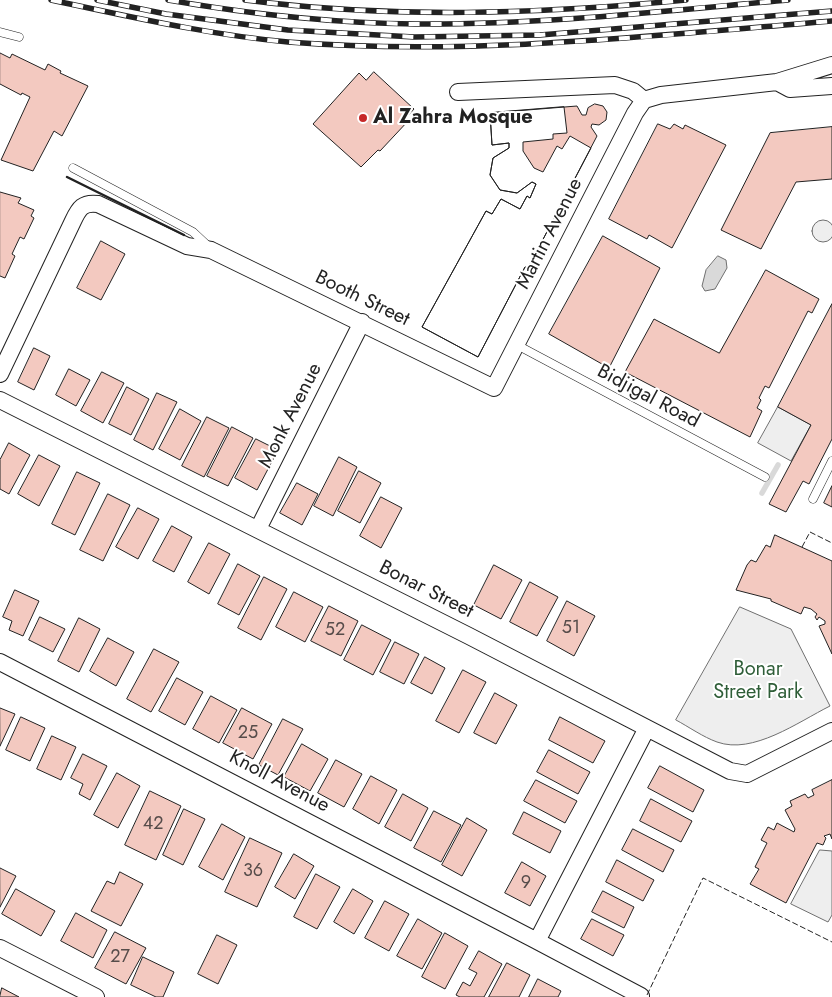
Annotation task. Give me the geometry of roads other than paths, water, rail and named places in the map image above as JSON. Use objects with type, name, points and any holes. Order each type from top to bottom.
[{"type":"street","points":[[458,92],[615,85],[632,91],[644,100],[661,95],[777,82],[832,65]]},
{"type":"street","points":[[777,82],[790,89],[832,86]]},
{"type":"street","name":"Martin Avenue","points":[[494,388],[635,113],[644,100]]},
{"type":"street","name":"Booth Street","points":[[0,374],[78,211],[85,204],[98,204],[187,246],[211,250],[494,388]]},
{"type":"street","name":"Monk Avenue","points":[[258,529],[362,322]]},
{"type":"street","name":"Bonar Street","points":[[0,400],[258,529],[730,771],[747,774],[832,731]]},
{"type":"street","name":"Knoll Avenue","points":[[0,662],[641,996]]},
{"type":"street","points":[[537,942],[647,728]]},
{"type":"street","points":[[0,948],[96,997]]},
{"type":"lane","points":[[0,32],[19,38]]},
{"type":"lane","name":"Booth Street","points":[[73,168],[193,232],[211,250]]},
{"type":"lane","name":"Bidjigal Road","points":[[516,346],[765,477]]},
{"type":"lane","points":[[813,499],[832,461]]},
{"type":"waterway","points":[[762,493],[778,465]]},
{"type":"railway","points":[[51,0],[228,35],[288,42],[356,46],[424,47],[560,42],[832,21]]},
{"type":"railway","points":[[97,0],[166,14],[288,30],[414,37],[540,35],[832,11]]},
{"type":"railway","points":[[168,0],[229,10],[291,17],[415,24],[555,20],[788,0]]},
{"type":"railway","points":[[245,0],[355,10],[411,12],[576,9],[686,0]]},
{"type":"place","name":"Al Zahra Mosque","points":[[363,118]]},
{"type":"park label","name":"Bonar Street Park","points":[[758,682]]}]
